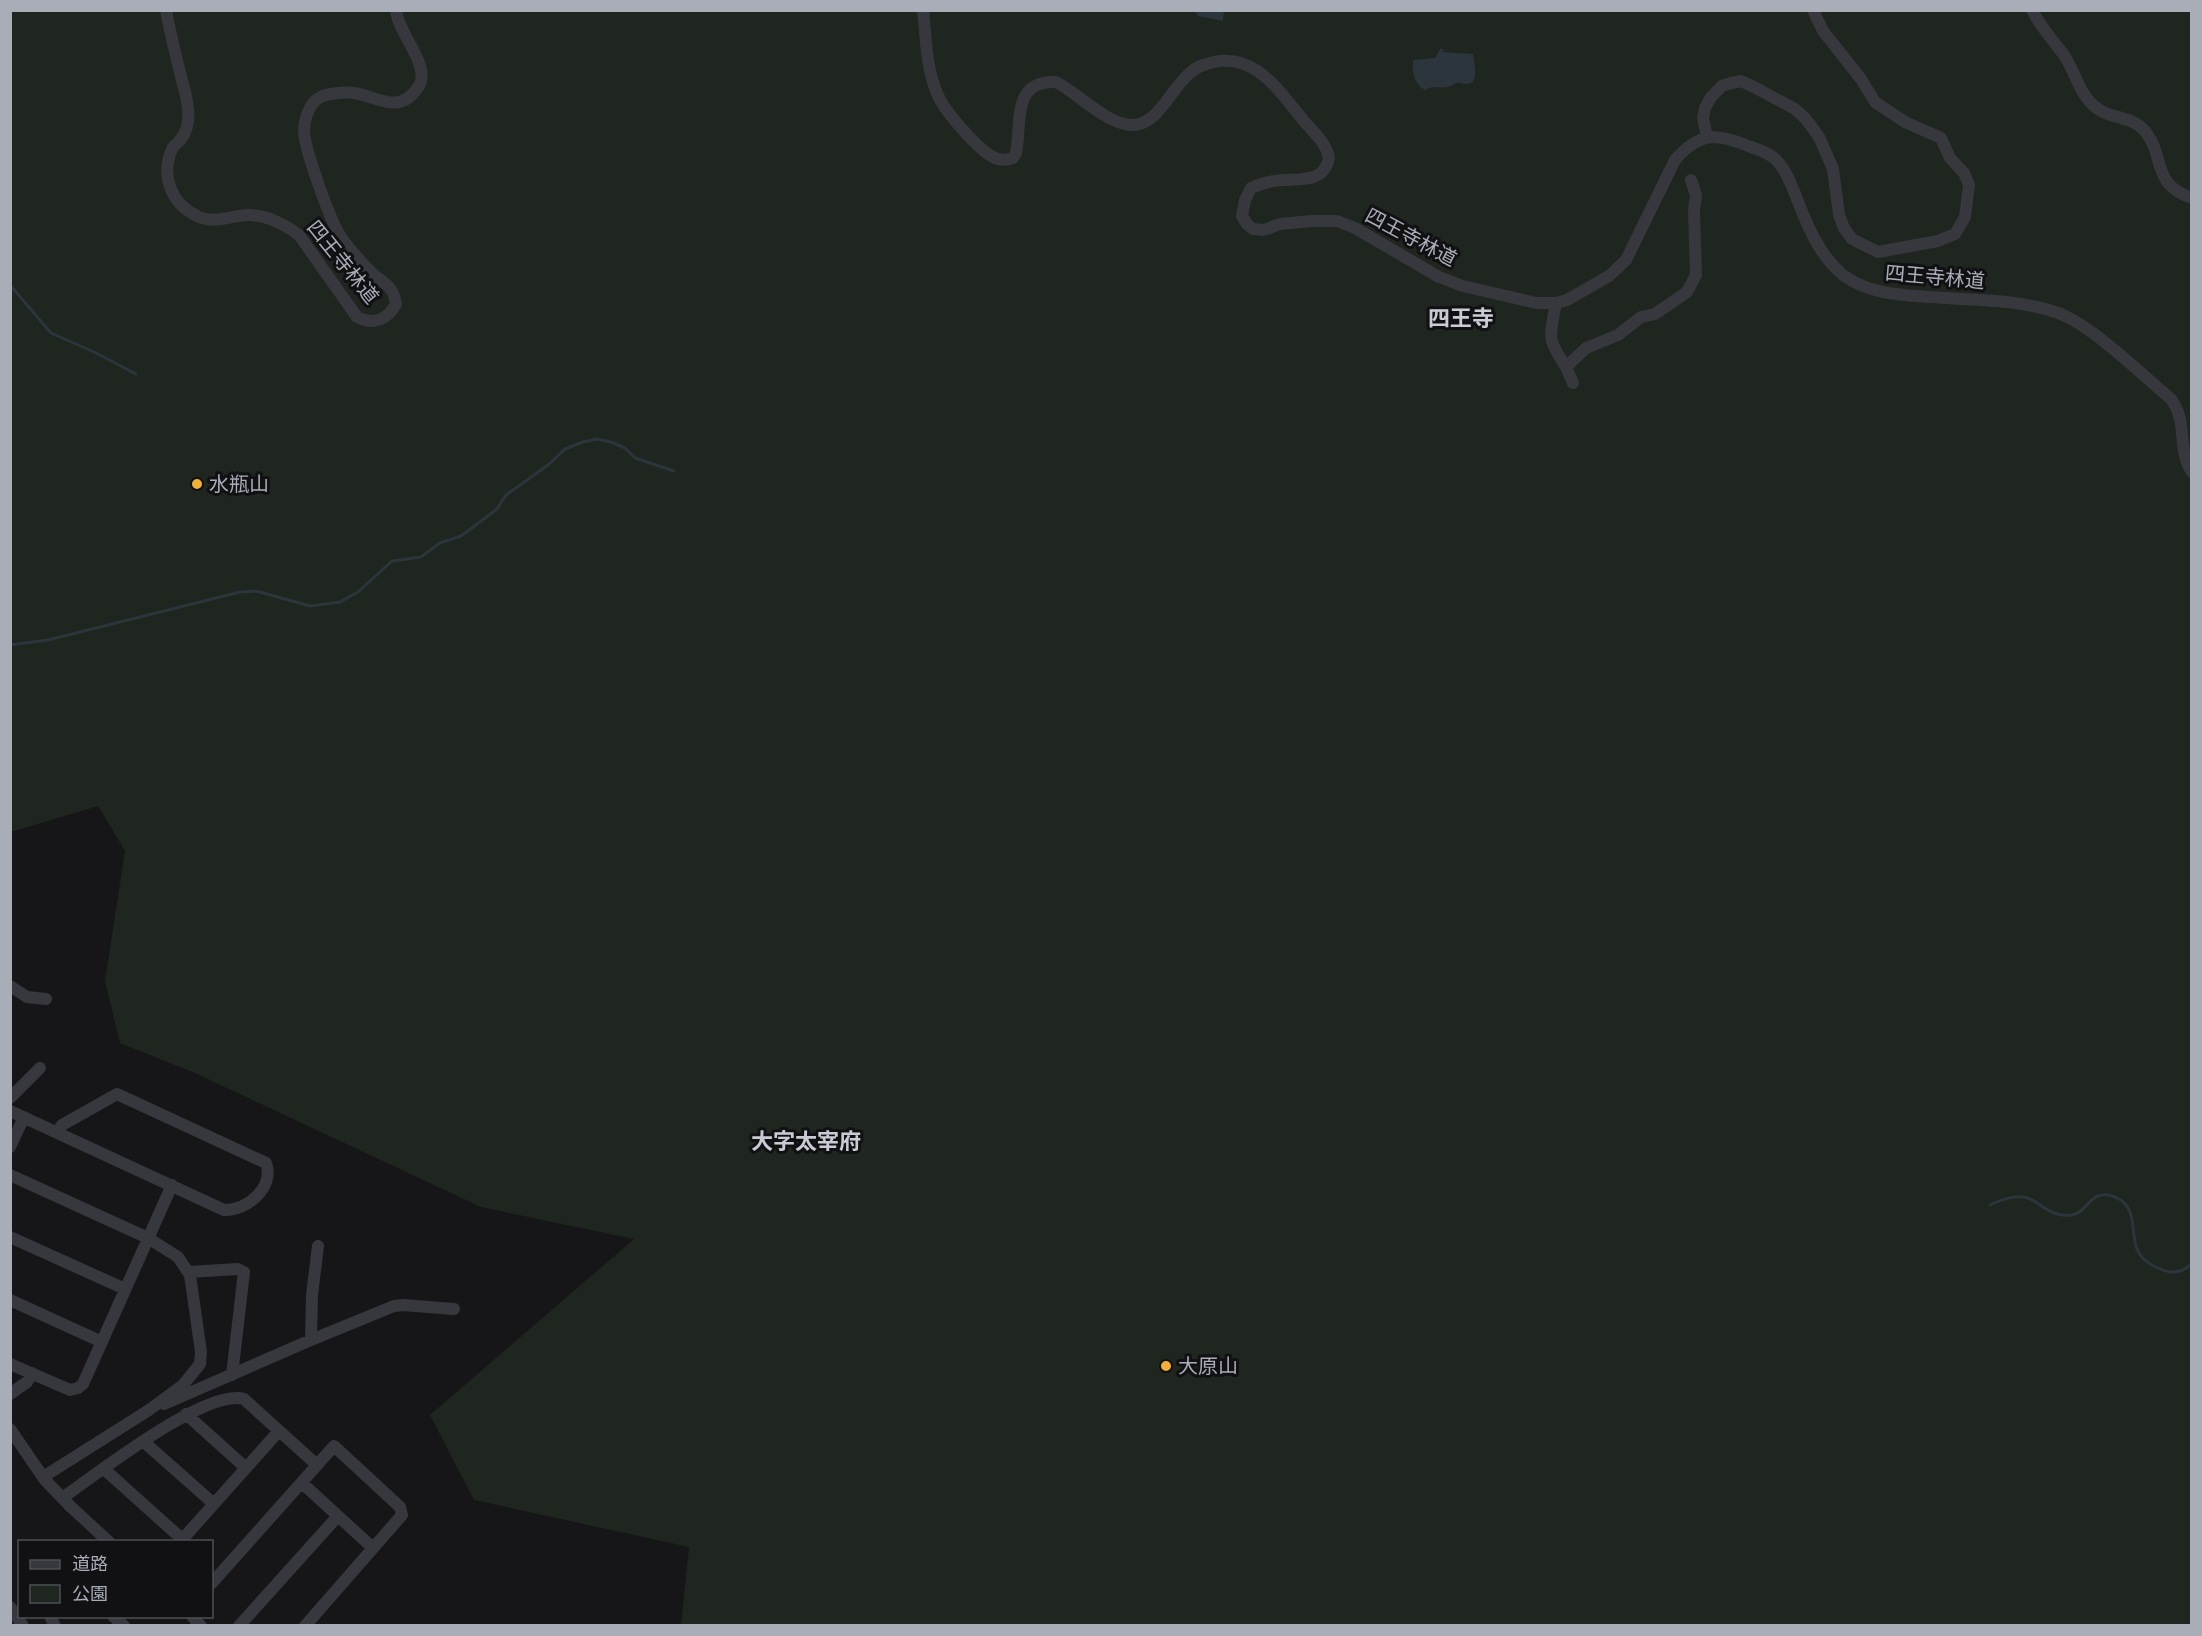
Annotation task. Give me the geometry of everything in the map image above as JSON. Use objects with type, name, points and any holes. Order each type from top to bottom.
[{"type":"street","name":"四王寺林道","points":[[166,10],[188,107],[188,126],[173,147],[168,166],[168,188],[189,212],[202,218],[222,220],[248,215],[259,216],[271,218],[292,230],[299,235],[357,317],[376,322],[391,314],[396,304],[392,291],[360,260],[338,233],[316,174],[304,130],[310,108],[316,100],[325,95],[353,93],[390,103],[404,101],[417,88],[423,78],[421,66],[397,20],[396,10]]},
{"type":"street","name":"四王寺林道","points":[[923,10],[927,53],[937,94],[985,152],[1006,161],[1017,153],[1020,104],[1031,89],[1038,84],[1056,82],[1110,118],[1132,125],[1142,123],[1158,113],[1180,82],[1197,68],[1219,62],[1245,64],[1272,83],[1322,142],[1329,158],[1324,172],[1315,177],[1276,180],[1251,188],[1242,208],[1242,216],[1253,229],[1264,230],[1280,224],[1336,221],[1355,228],[1439,277],[1462,286],[1536,303],[1556,303],[1567,300],[1610,276],[1626,260],[1675,160],[1690,145],[1707,137],[1730,138],[1762,151],[1778,162],[1788,178],[1818,247],[1836,268],[1862,285],[1891,294],[2015,303],[2057,312],[2079,324],[2171,399],[2177,408],[2182,424],[2183,450],[2186,463],[2192,472]]},
{"type":"street","points":[[1707,137],[1703,118],[1711,97],[1722,86],[1741,81],[1795,109],[1806,119],[1819,137],[1833,169],[1839,215],[1844,228],[1852,238],[1878,252],[1938,241],[1954,234],[1965,217],[1969,185],[1964,173],[1950,158],[1941,138],[1905,122],[1875,102],[1862,79],[1823,31],[1812,10]]},
{"type":"street","points":[[2032,10],[2040,26],[2064,56],[2086,97],[2103,113],[2133,122],[2142,128],[2149,136],[2168,185],[2175,191],[2192,198]]},
{"type":"street","points":[[1566,366],[1586,348],[1618,334],[1641,317],[1655,314],[1687,292],[1696,275],[1694,210],[1696,201],[1691,180]]},
{"type":"street","points":[[1556,303],[1550,337],[1552,346],[1566,366],[1573,382]]},
{"type":"street","points":[[10,986],[27,998],[46,999]]},
{"type":"street","points":[[10,1098],[40,1068]]},
{"type":"street","points":[[10,1111],[224,1209],[231,1210],[253,1200],[260,1193],[268,1170],[266,1163],[117,1094],[62,1125],[57,1132]]},
{"type":"street","points":[[10,1147],[24,1117]]},
{"type":"street","points":[[10,1175],[148,1238],[178,1257],[188,1272],[201,1352],[200,1364],[183,1384],[149,1410],[43,1477]]},
{"type":"street","points":[[10,1364],[70,1390],[83,1384],[172,1185]]},
{"type":"street","points":[[10,1237],[125,1289]]},
{"type":"street","points":[[310,1340],[312,1294],[318,1246]]},
{"type":"street","points":[[188,1272],[238,1269],[244,1272],[232,1375]]},
{"type":"street","points":[[10,1300],[102,1342]]},
{"type":"street","points":[[149,1410],[394,1306],[454,1309]]},
{"type":"street","points":[[10,1394],[27,1382],[32,1373]]},
{"type":"street","points":[[64,1506],[104,1469],[186,1414],[222,1399],[238,1397],[244,1399],[317,1466]]},
{"type":"street","points":[[186,1414],[246,1468]]},
{"type":"street","points":[[10,1429],[64,1506],[106,1540]]},
{"type":"street","points":[[104,1469],[181,1540],[279,1431]]},
{"type":"street","points":[[144,1442],[214,1504]]},
{"type":"street","points":[[213,1582],[334,1446],[400,1507],[402,1515],[305,1626]]},
{"type":"street","points":[[302,1483],[373,1548]]},
{"type":"street","points":[[238,1626],[338,1516]]},
{"type":"street","points":[[10,1608],[23,1626]]},
{"type":"green space","points":[[11,11],[2191,11],[2191,1625],[681,1625],[689,1547],[474,1500],[430,1415],[634,1239],[481,1207],[195,1073],[120,1043],[105,981],[125,851],[98,806],[11,832]]},
{"type":"shaded area","points":[[1195,11],[1224,11],[1223,21],[1198,16]]},
{"type":"shaded area","points":[[1440,49],[1443,49],[1443,52],[1473,54],[1475,76],[1471,83],[1456,83],[1448,87],[1425,90],[1418,84],[1413,73],[1413,60],[1435,58]]},
{"type":"waterway","points":[[10,285],[51,333],[136,374]]},
{"type":"waterway","points":[[10,645],[48,640],[240,592],[256,591],[310,606],[340,602],[358,592],[392,561],[421,557],[440,543],[461,536],[497,509],[506,495],[548,465],[565,449],[583,442],[597,439],[611,442],[625,448],[635,458],[674,471]]},
{"type":"waterway","points":[[1990,1205],[2006,1199],[2023,1197],[2029,1198],[2055,1214],[2072,1215],[2100,1195],[2115,1197],[2127,1206],[2137,1249],[2144,1259],[2155,1267],[2174,1272],[2192,1264]]},
{"type":"place","name":"水瓶山","points":[[197,484]]},
{"type":"place","name":"大原山","points":[[1166,1366]]},
{"type":"district","name":"四王寺","points":[[1461,318]]},
{"type":"district","name":"大字太宰府","points":[[806,1141]]}]
